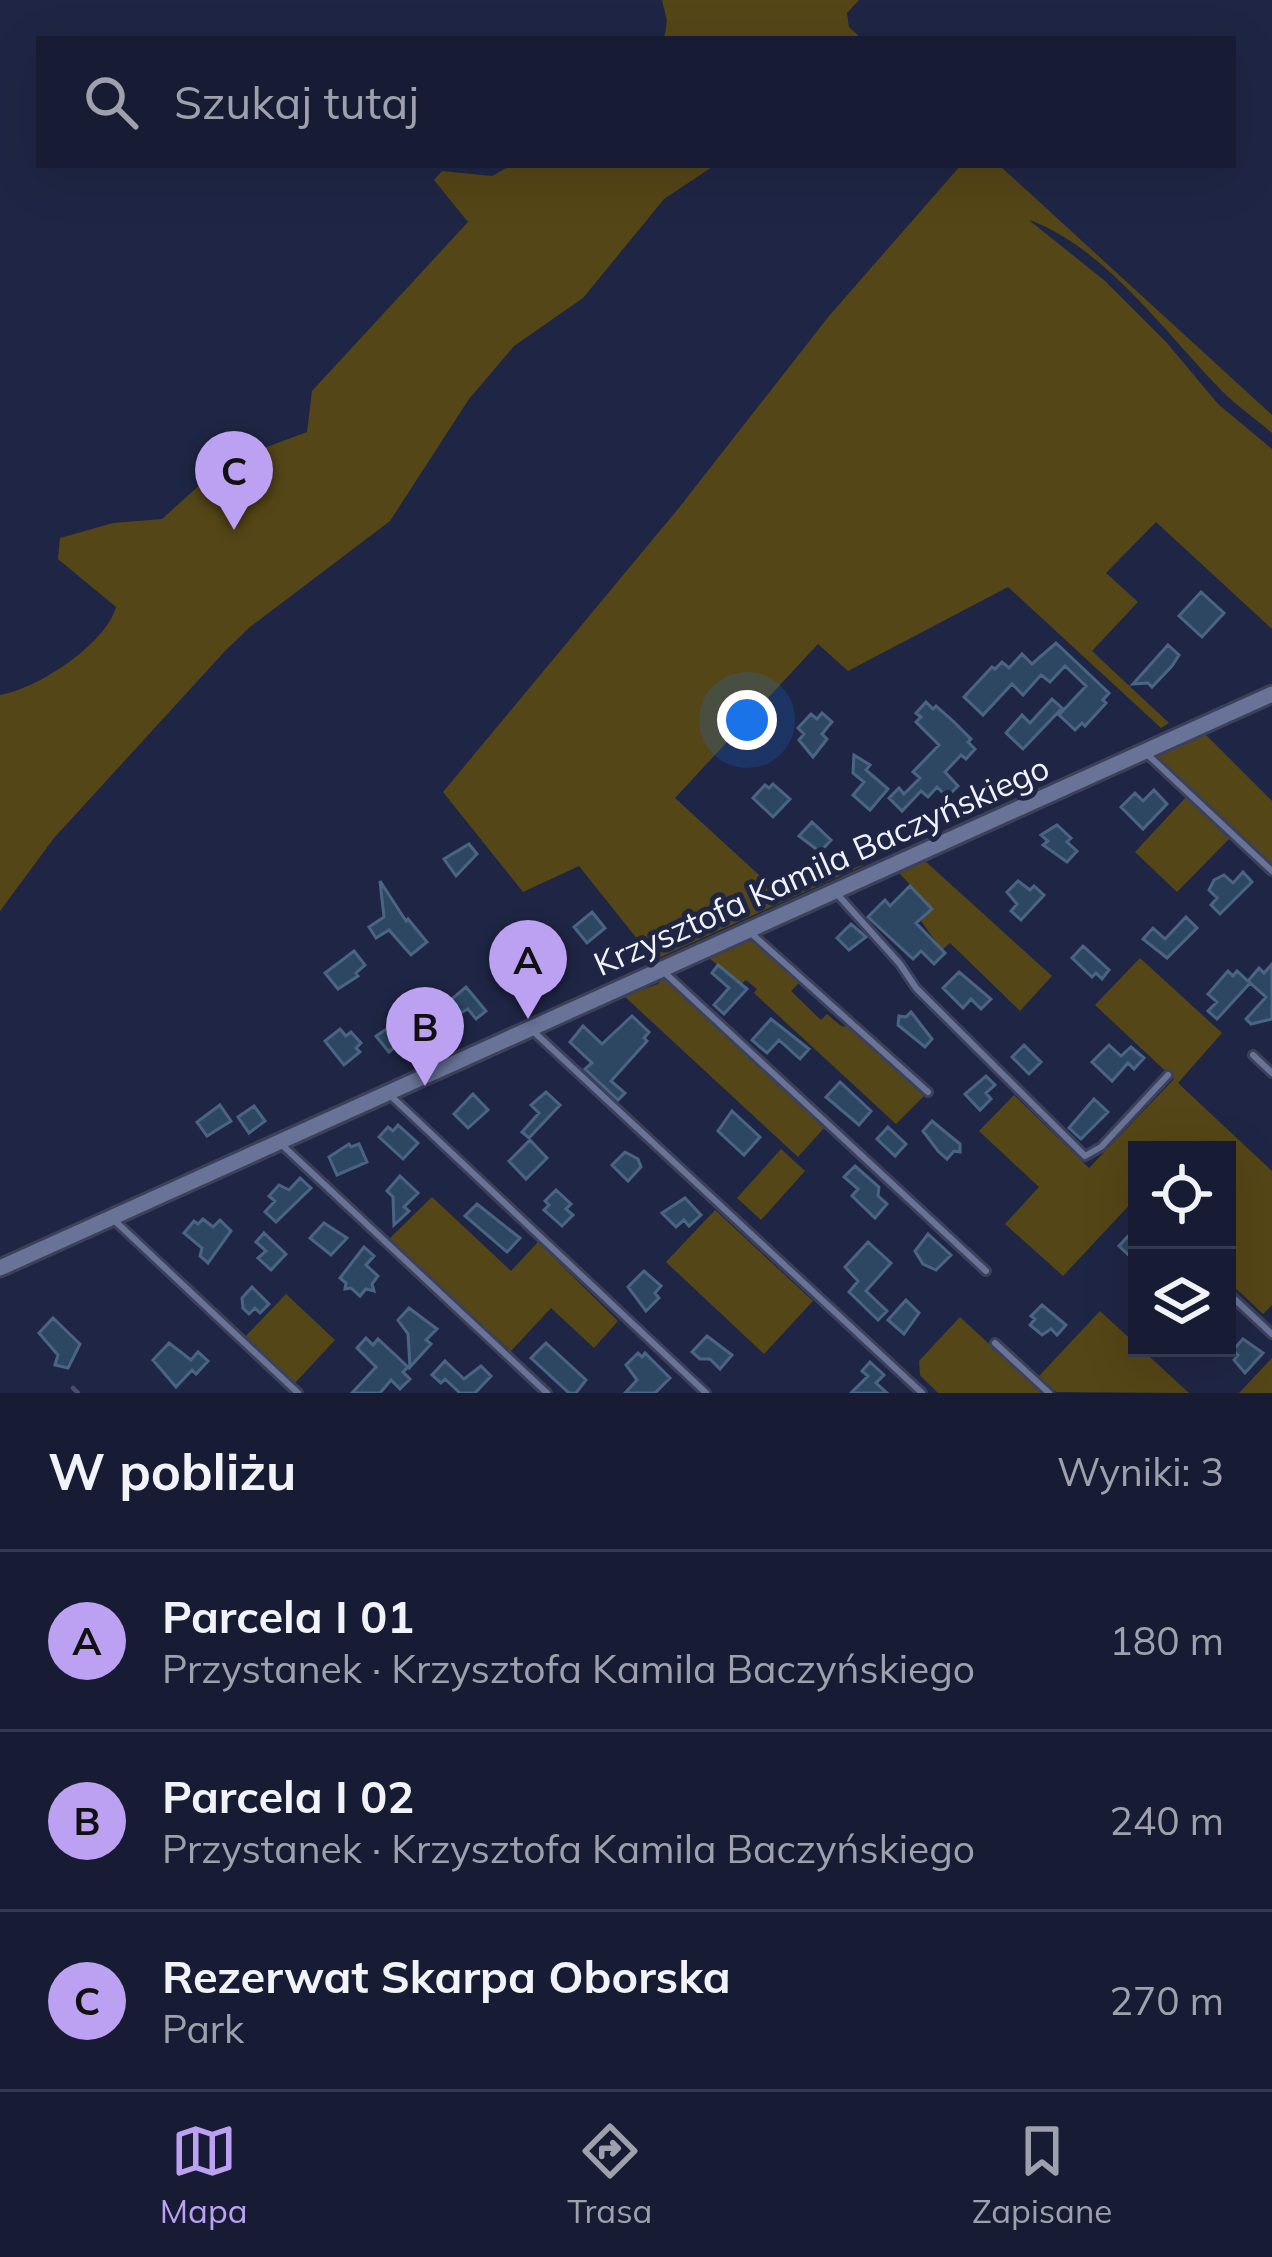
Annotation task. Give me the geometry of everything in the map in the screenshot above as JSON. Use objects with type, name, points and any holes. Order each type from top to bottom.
[{"type":"street","name":"Krzysztofa Kamila Baczyńskiego","points":[[0,1268],[1272,694]]},
{"type":"lane","points":[[1144,752],[1272,872]]},
{"type":"lane","points":[[835,892],[916,988],[1084,1156],[1094,1154],[1168,1075]]},
{"type":"lane","points":[[748,931],[928,1092]]},
{"type":"lane","points":[[662,970],[986,1271]]},
{"type":"lane","points":[[530,1028],[922,1393]]},
{"type":"lane","points":[[1253,1055],[1272,1073]]},
{"type":"lane","points":[[387,1093],[706,1393]]},
{"type":"lane","points":[[278,1142],[548,1393]]},
{"type":"lane","points":[[113,1219],[298,1393]]},
{"type":"lane","points":[[1236,1300],[1272,1334]]},
{"type":"lane","points":[[995,1343],[1049,1393]]},
{"type":"shaded area","points":[[662,0],[859,0],[847,13],[849,27],[859,36],[664,36]]},
{"type":"shaded area","points":[[507,168],[710,168],[664,199],[583,298],[514,346],[469,399],[390,521],[225,651],[54,838],[0,911],[0,695],[32,684],[68,663],[99,636],[116,607],[58,559],[60,538],[113,523],[162,519],[224,463],[307,432],[312,391],[468,222],[434,180],[442,171],[492,176]]},
{"type":"shaded area","points":[[958,168],[1002,168],[1272,415],[1272,433],[1222,391],[1109,271],[1057,233],[1029,220],[1105,281],[1167,343],[1218,404],[1272,449],[1272,629],[1156,522],[1106,573],[1138,602],[1092,651],[1169,723],[1161,728],[1008,587],[848,671],[818,644],[675,798],[770,885],[781,881],[792,893],[882,857],[654,960],[579,866],[523,892],[443,792],[678,509],[829,316]]},
{"type":"shaded area","points":[[1205,734],[1272,801],[1272,864],[1157,756]]},
{"type":"shaded area","points":[[1186,797],[1229,839],[1177,892],[1135,852]]},
{"type":"shaded area","points":[[925,861],[1052,976],[1020,1011],[950,943],[942,950],[921,921],[932,908],[899,873]]},
{"type":"shaded area","points":[[751,939],[800,982],[791,991],[821,1020],[827,1014],[841,1026],[852,1027],[925,1095],[896,1124],[754,993],[757,989],[746,980],[741,984],[709,958]]},
{"type":"shaded area","points":[[1140,958],[1222,1033],[1178,1083],[1272,1171],[1272,1305],[1263,1314],[1236,1288],[1236,1141],[1128,1141],[1128,1207],[1063,1276],[1005,1224],[1039,1187],[979,1131],[1014,1095],[1089,1168],[1174,1079],[1095,1005]]},
{"type":"shaded area","points":[[663,978],[825,1127],[798,1157],[624,996]]},
{"type":"shaded area","points":[[781,1149],[805,1171],[761,1220],[737,1198]]},
{"type":"shaded area","points":[[432,1197],[511,1271],[538,1242],[618,1321],[594,1348],[551,1308],[511,1351],[388,1240]]},
{"type":"shaded area","points":[[715,1210],[813,1301],[764,1354],[666,1262]]},
{"type":"shaded area","points":[[286,1294],[335,1340],[294,1384],[244,1338]]},
{"type":"shaded area","points":[[1100,1311],[1128,1337],[1128,1357],[1150,1357],[1189,1393],[1056,1392],[1039,1376]]},
{"type":"shaded area","points":[[960,1317],[1042,1393],[938,1393],[920,1375],[919,1361]]},
{"type":"shaded area","points":[[1272,1358],[1272,1393],[1239,1393]]},
{"type":"building","points":[[1201,592],[1224,613],[1202,637],[1179,616]]},
{"type":"building","points":[[1056,643],[1109,693],[1085,726],[1082,723],[1075,730],[1059,715],[1086,686],[1065,666],[1050,682],[1041,675],[1023,695],[1012,684],[983,715],[964,697],[992,667],[1002,662],[1009,668],[1022,654],[1032,664]]},
{"type":"building","points":[[1168,645],[1179,655],[1172,666],[1152,687],[1133,684]]},
{"type":"building","points":[[1052,699],[1062,708],[1023,749],[1006,733],[1022,715],[1030,723]]},
{"type":"building","points":[[926,702],[954,722],[975,749],[966,759],[961,755],[945,772],[958,786],[947,797],[937,787],[928,797],[921,791],[902,811],[889,798],[899,788],[904,794],[920,778],[913,772],[939,745],[916,722],[921,717],[916,713]]},
{"type":"building","points":[[822,713],[832,722],[822,734],[827,739],[813,757],[799,740],[804,734],[798,728],[811,714],[817,719]]},
{"type":"building","points":[[854,755],[870,765],[866,770],[888,789],[870,810],[853,795],[864,782],[853,773]]},
{"type":"building","points":[[773,784],[790,799],[773,817],[753,798],[765,785]]},
{"type":"building","points":[[1154,790],[1167,804],[1143,829],[1121,807],[1135,793],[1143,801]]},
{"type":"building","points":[[812,822],[831,840],[820,852],[799,836]]},
{"type":"building","points":[[1057,825],[1077,851],[1067,862],[1043,845],[1048,841],[1041,835]]},
{"type":"building","points":[[469,844],[477,854],[456,876],[444,859]]},
{"type":"building","points":[[1243,872],[1252,882],[1220,914],[1211,905],[1217,898],[1209,890],[1214,880],[1224,875],[1233,883]]},
{"type":"building","points":[[380,881],[406,921],[427,942],[411,955],[389,930],[376,938],[369,927],[384,917]]},
{"type":"building","points":[[1018,881],[1044,895],[1021,920],[1011,911],[1017,904],[1007,892]]},
{"type":"building","points":[[910,886],[932,909],[916,923],[945,953],[934,964],[921,951],[913,959],[868,917],[885,900],[890,906]]},
{"type":"building","points":[[592,912],[605,928],[587,943],[574,927]]},
{"type":"building","points":[[1186,917],[1197,928],[1167,958],[1143,939],[1153,928],[1165,939]]},
{"type":"building","points":[[851,924],[866,937],[849,950],[837,938]]},
{"type":"building","points":[[525,939],[538,949],[541,946],[559,967],[548,976],[538,964],[511,982],[499,960]]},
{"type":"building","points":[[1083,946],[1109,970],[1102,979],[1096,973],[1092,977],[1072,958]]},
{"type":"building","points":[[354,951],[365,965],[338,989],[325,973]]},
{"type":"building","points":[[1272,964],[1272,1019],[1251,1024],[1246,1019],[1266,997],[1248,981],[1259,968],[1264,973]]},
{"type":"building","points":[[718,965],[747,989],[724,1014],[714,1005],[729,988],[712,973]]},
{"type":"building","points":[[1228,971],[1233,976],[1237,971],[1250,983],[1217,1019],[1208,1011],[1217,1002],[1208,994]]},
{"type":"building","points":[[959,972],[991,999],[981,1009],[971,999],[963,1008],[943,988]]},
{"type":"building","points":[[466,987],[486,1011],[476,1019],[468,1009],[451,1018],[444,1010],[447,1003]]},
{"type":"building","points":[[911,1012],[932,1039],[925,1047],[898,1025],[899,1016]]},
{"type":"building","points":[[632,1016],[649,1032],[647,1041],[611,1081],[625,1093],[618,1100],[585,1069],[592,1063],[570,1042],[583,1026],[602,1044]]},
{"type":"building","points":[[403,1018],[414,1031],[389,1052],[376,1036]]},
{"type":"building","points":[[771,1019],[809,1049],[800,1059],[779,1040],[767,1053],[752,1040]]},
{"type":"building","points":[[340,1029],[346,1036],[351,1032],[361,1043],[356,1048],[360,1052],[344,1065],[325,1041]]},
{"type":"building","points":[[1024,1045],[1041,1062],[1029,1074],[1012,1057]]},
{"type":"building","points":[[1109,1045],[1121,1056],[1131,1047],[1144,1058],[1134,1069],[1128,1063],[1112,1081],[1092,1062]]},
{"type":"building","points":[[986,1076],[995,1085],[986,1093],[991,1099],[980,1110],[965,1094]]},
{"type":"building","points":[[840,1082],[871,1111],[859,1125],[826,1097]]},
{"type":"building","points":[[546,1092],[560,1105],[529,1138],[522,1132],[539,1113],[531,1105]]},
{"type":"building","points":[[473,1094],[488,1110],[468,1128],[454,1114]]},
{"type":"building","points":[[1094,1099],[1108,1112],[1081,1139],[1069,1128]]},
{"type":"building","points":[[220,1105],[231,1121],[207,1136],[197,1122]]},
{"type":"building","points":[[254,1106],[265,1121],[249,1133],[238,1117]]},
{"type":"building","points":[[732,1111],[760,1137],[744,1155],[718,1131]]},
{"type":"building","points":[[932,1121],[960,1144],[960,1152],[954,1151],[947,1159],[938,1151],[923,1131]]},
{"type":"building","points":[[398,1125],[418,1143],[403,1159],[379,1137],[388,1127],[393,1131]]},
{"type":"building","points":[[888,1127],[906,1144],[895,1156],[877,1139]]},
{"type":"building","points":[[530,1140],[547,1158],[526,1179],[509,1161]]},
{"type":"building","points":[[349,1144],[359,1144],[367,1162],[337,1175],[329,1157]]},
{"type":"building","points":[[625,1152],[638,1159],[641,1167],[628,1181],[612,1165]]},
{"type":"building","points":[[855,1166],[879,1187],[878,1196],[887,1204],[875,1218],[852,1196],[858,1189],[844,1177]]},
{"type":"building","points":[[400,1176],[418,1193],[394,1225],[393,1197],[387,1191]]},
{"type":"building","points":[[300,1178],[311,1188],[276,1222],[265,1212],[275,1201],[269,1196],[279,1185],[289,1190]]},
{"type":"building","points":[[556,1190],[571,1204],[566,1209],[573,1215],[562,1226],[544,1210],[549,1205],[545,1201]]},
{"type":"building","points":[[685,1198],[701,1215],[689,1226],[684,1220],[676,1227],[662,1213]]},
{"type":"building","points":[[477,1204],[520,1238],[507,1252],[465,1216]]},
{"type":"building","points":[[203,1219],[213,1227],[220,1220],[231,1231],[208,1263],[200,1256],[202,1248],[184,1233],[194,1221],[198,1224]]},
{"type":"building","points":[[324,1223],[347,1238],[331,1255],[310,1238]]},
{"type":"building","points":[[264,1233],[286,1254],[271,1270],[258,1258],[266,1251],[256,1242]]},
{"type":"building","points":[[928,1234],[951,1255],[936,1270],[923,1264],[915,1251]]},
{"type":"building","points":[[868,1242],[891,1263],[866,1291],[887,1311],[878,1320],[849,1292],[858,1281],[845,1267]]},
{"type":"building","points":[[364,1247],[374,1256],[366,1265],[378,1276],[372,1284],[374,1291],[366,1289],[360,1296],[345,1289],[340,1278]]},
{"type":"building","points":[[644,1271],[661,1286],[655,1293],[659,1298],[646,1311],[628,1287]]},
{"type":"building","points":[[252,1287],[269,1304],[260,1313],[255,1308],[249,1314],[243,1308],[242,1298]]},
{"type":"building","points":[[906,1300],[919,1313],[904,1334],[888,1320]]},
{"type":"building","points":[[1042,1305],[1066,1325],[1057,1335],[1051,1329],[1042,1335],[1030,1325],[1035,1319],[1031,1316]]},
{"type":"building","points":[[409,1308],[437,1329],[426,1340],[431,1344],[410,1367],[408,1334],[398,1320]]},
{"type":"building","points":[[53,1318],[80,1344],[68,1368],[55,1365],[58,1355],[39,1333]]},
{"type":"building","points":[[707,1336],[732,1355],[720,1369],[692,1352]]},
{"type":"building","points":[[366,1338],[373,1345],[378,1339],[408,1367],[403,1372],[410,1379],[400,1389],[391,1380],[380,1393],[352,1393],[376,1367],[357,1348]]},
{"type":"building","points":[[1243,1339],[1263,1353],[1245,1373],[1234,1360]]},
{"type":"building","points":[[169,1343],[191,1360],[198,1352],[208,1361],[176,1387],[153,1360]]},
{"type":"building","points":[[546,1343],[586,1380],[576,1393],[569,1393],[531,1358]]},
{"type":"building","points":[[638,1353],[642,1357],[645,1353],[670,1378],[655,1393],[625,1393],[637,1380],[626,1365]]},
{"type":"building","points":[[445,1361],[464,1379],[481,1366],[491,1376],[475,1393],[460,1393],[445,1379],[441,1383],[432,1375]]},
{"type":"building","points":[[870,1362],[884,1375],[876,1383],[887,1393],[851,1393],[868,1376],[862,1371]]},
{"type":"waterway","points":[[73,1388],[78,1393]]},
{"type":"place","name":"Rezerwat Skarpa Oborska","points":[[234,530]]},
{"type":"place","name":"Parcela I 01","points":[[528,1019]]},
{"type":"place","name":"Parcela I 02","points":[[425,1086]]}]
